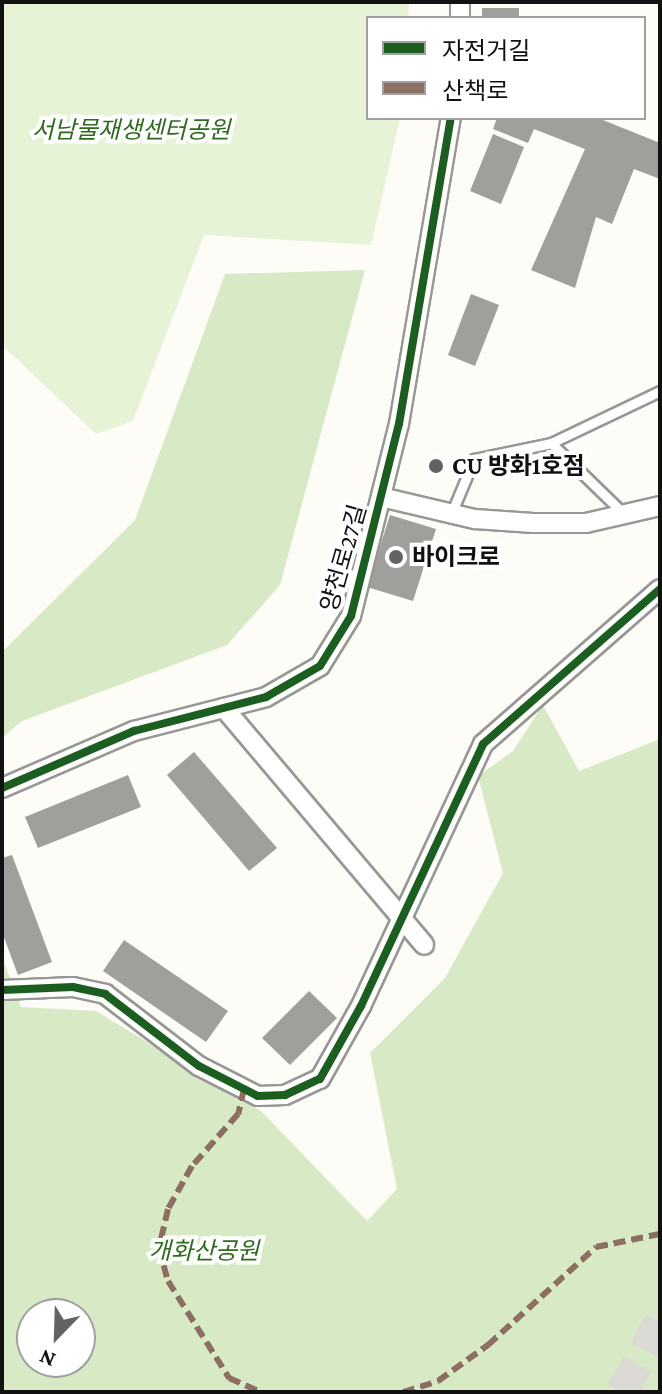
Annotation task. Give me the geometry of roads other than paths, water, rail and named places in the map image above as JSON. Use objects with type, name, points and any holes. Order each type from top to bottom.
[{"type":"street","name":"양천로27길","points":[[2,788],[134,731],[266,697],[320,666],[351,616],[381,497],[451,120]]},
{"type":"street","points":[[381,497],[451,514],[573,523],[660,506]]},
{"type":"street","points":[[2,990],[73,987],[105,994],[199,1066],[258,1096],[285,1095],[320,1079],[401,921],[483,744],[660,589]]},
{"type":"street","points":[[224,708],[424,945]]},
{"type":"lane","points":[[451,514],[474,459],[551,443],[660,391]]},
{"type":"lane","points":[[551,443],[624,514]]},
{"type":"tunnel","points":[[622,1392],[660,1322]]},
{"type":"place","name":"CU 방화1호점","points":[[436,466]]},
{"type":"place","name":"바이크로","points":[[396,557]]},
{"type":"park label","name":"서남물재생센터공원","points":[[131,130]]},
{"type":"park label","name":"개화산공원","points":[[204,1251]]}]
